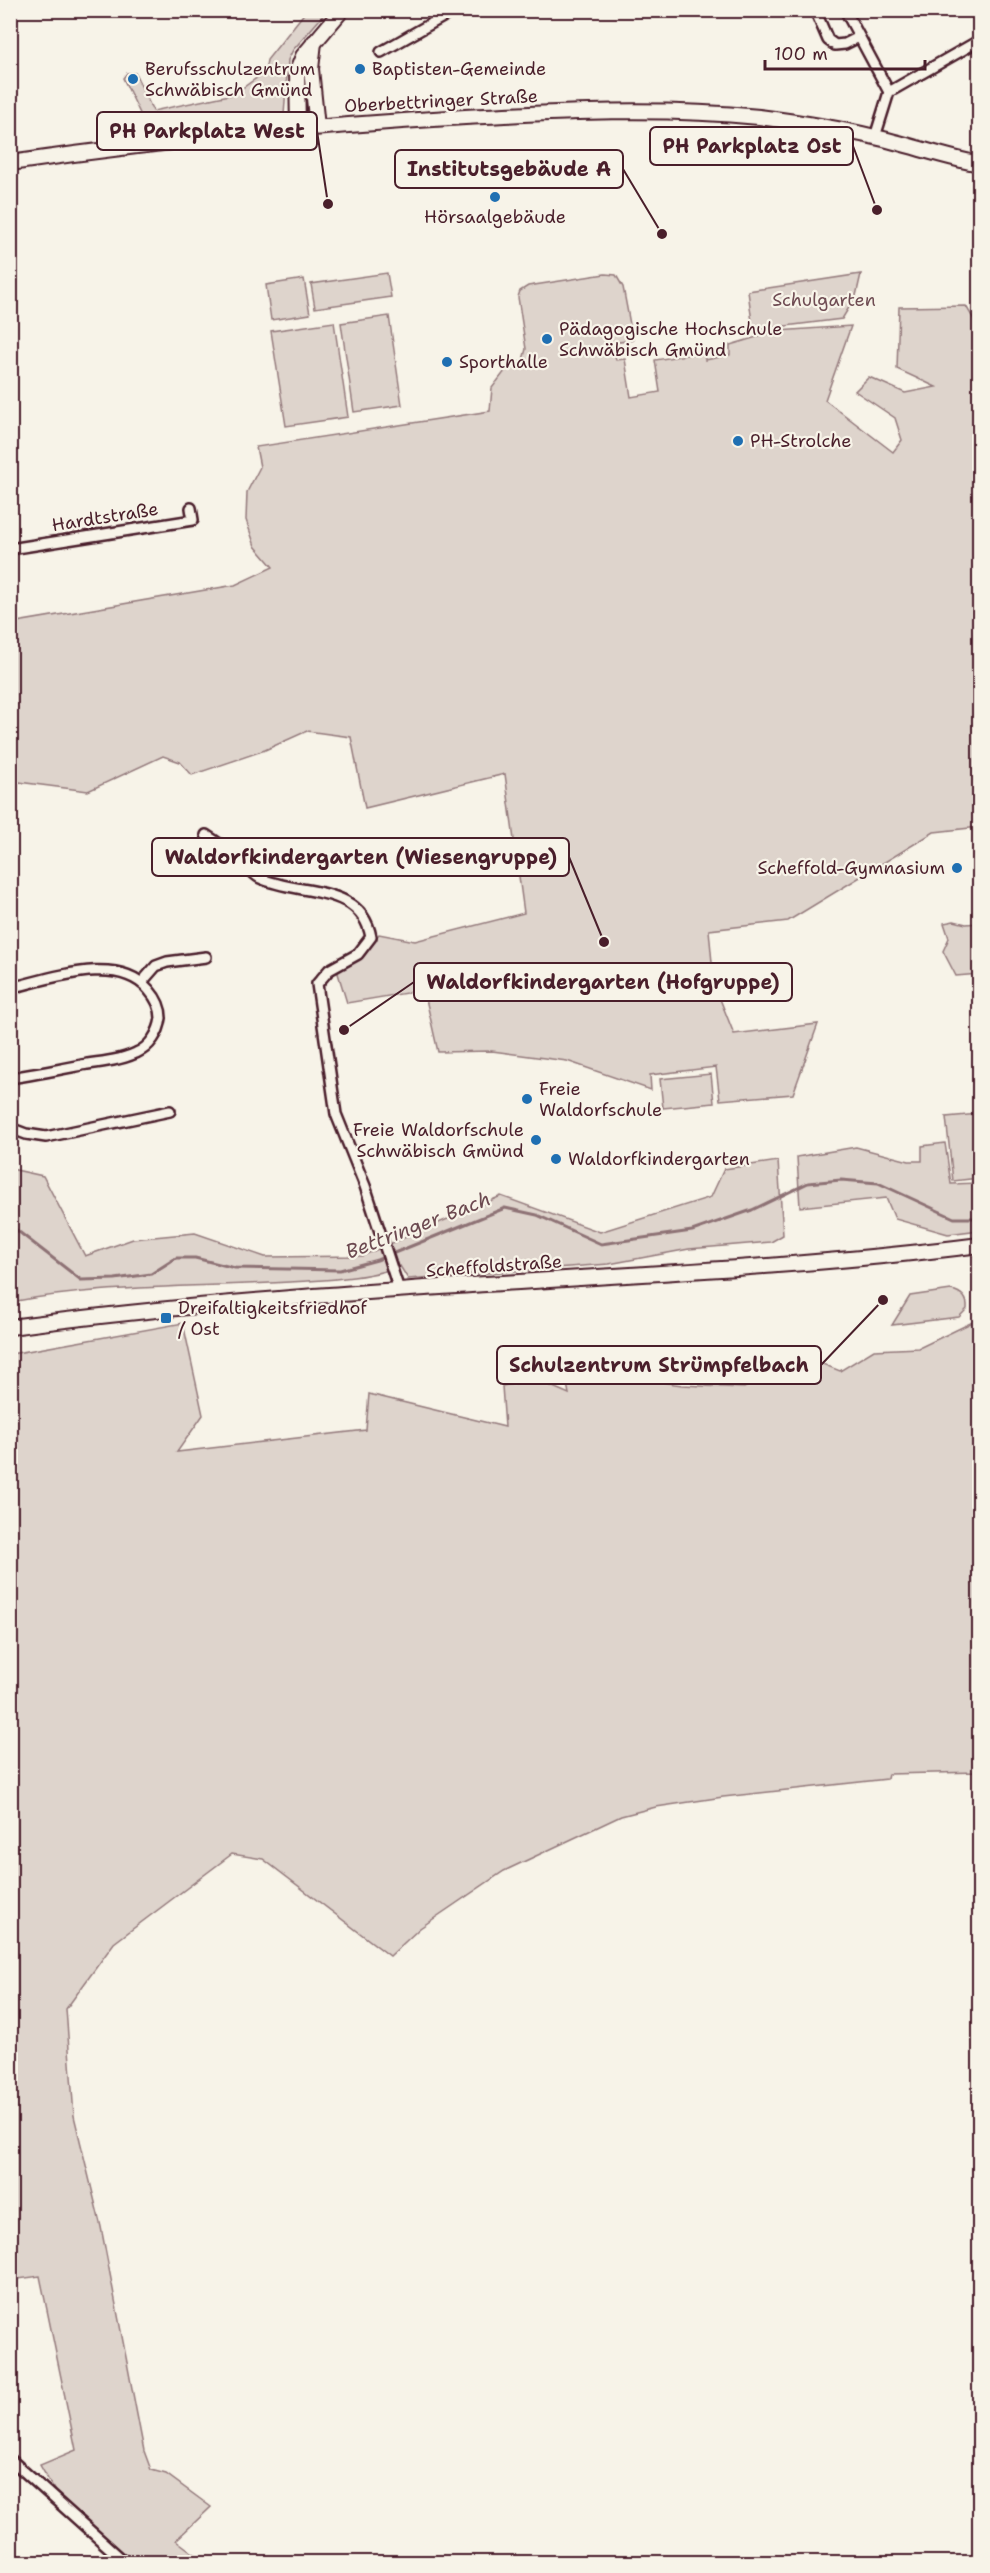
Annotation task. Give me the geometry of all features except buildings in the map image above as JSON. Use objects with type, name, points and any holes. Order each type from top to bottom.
[{"type":"street","points":[[298,129],[297,71],[303,56],[342,10]]},
{"type":"street","points":[[381,52],[455,10]]},
{"type":"street","points":[[815,10],[828,40],[834,45],[845,44],[859,37]]},
{"type":"street","points":[[844,10],[889,92]]},
{"type":"street","points":[[875,137],[889,92],[980,40]]},
{"type":"street","points":[[314,42],[311,69],[317,127]]},
{"type":"street","name":"Oberbettringer Straße","points":[[10,163],[173,141],[317,127],[535,114],[657,111],[761,118],[875,137],[980,164]]},
{"type":"street","name":"Hardtstraße","points":[[10,549],[193,520],[191,508]]},
{"type":"street","points":[[206,835],[235,855],[259,877],[292,888],[330,894],[347,902],[368,921],[370,937],[358,954],[328,970],[317,984],[336,1114],[365,1186],[397,1283]]},
{"type":"street","points":[[142,982],[156,966],[167,962],[206,957]]},
{"type":"street","points":[[10,988],[87,971],[118,971],[142,982],[158,1000],[161,1015],[159,1030],[136,1053],[113,1060],[10,1078]]},
{"type":"street","points":[[10,1128],[26,1134],[46,1137],[170,1111]]},
{"type":"street","name":"Scheffoldstraße","points":[[10,1327],[397,1283],[793,1265],[980,1245]]},
{"type":"street","points":[[10,2459],[124,2562]]},
{"type":"green space","points":[[306,11],[327,11],[293,50],[288,60],[284,115],[267,124],[245,128],[222,127],[191,119],[146,126],[123,78],[127,73],[135,73],[153,111],[234,94],[265,72],[267,60]]},
{"type":"green space","points":[[387,273],[391,297],[315,308],[311,284]]},
{"type":"green space","points":[[605,274],[616,275],[623,287],[633,340],[613,343],[616,360],[625,359],[631,397],[660,392],[655,360],[704,352],[705,360],[730,355],[730,345],[777,331],[851,326],[825,400],[893,452],[902,440],[895,418],[855,391],[869,377],[905,393],[936,387],[897,369],[899,307],[966,306],[979,328],[979,827],[934,832],[788,921],[709,930],[714,984],[734,1034],[818,1024],[793,1094],[720,1100],[716,1067],[650,1075],[651,1090],[567,1061],[492,1051],[438,1052],[424,990],[347,1003],[337,970],[360,957],[379,934],[415,941],[524,913],[505,774],[365,808],[351,737],[307,731],[265,750],[192,775],[180,762],[163,756],[88,791],[11,781],[11,623],[235,585],[273,567],[255,546],[246,520],[247,492],[260,467],[256,447],[490,411],[492,388],[505,371],[523,360],[526,349],[518,297],[520,291],[528,286]]},
{"type":"green space","name":"Schulgarten","points":[[861,274],[856,296],[842,319],[753,330],[748,291]]},
{"type":"green space","points":[[304,279],[310,314],[271,320],[266,285]]},
{"type":"green space","points":[[389,316],[402,405],[354,412],[341,323]]},
{"type":"green space","points":[[334,322],[348,417],[286,426],[271,331]]},
{"type":"green space","points":[[954,921],[966,924],[979,923],[979,974],[956,976],[943,951],[949,938],[944,923]]},
{"type":"green space","points":[[711,1074],[714,1103],[663,1108],[660,1079]]},
{"type":"green space","points":[[979,1114],[979,1178],[953,1181],[946,1117]]},
{"type":"green space","points":[[945,1143],[951,1184],[979,1183],[979,1230],[948,1234],[895,1219],[886,1198],[800,1207],[797,1157],[856,1147],[909,1161],[922,1161],[922,1146]]},
{"type":"green space","points":[[778,1161],[783,1235],[771,1242],[689,1249],[609,1264],[408,1279],[400,1266],[386,1271],[336,1279],[107,1290],[11,1302],[11,1169],[43,1176],[85,1256],[133,1239],[195,1233],[265,1257],[362,1256],[501,1196],[600,1232],[711,1197],[724,1169]]},
{"type":"green space","points":[[951,1290],[961,1294],[966,1302],[967,1309],[959,1317],[892,1325],[910,1296]]},
{"type":"green space","points":[[979,1319],[979,1772],[888,1774],[887,1779],[723,1797],[656,1807],[621,1816],[504,1871],[420,1928],[390,1956],[263,1859],[232,1854],[114,1943],[66,2009],[74,2116],[101,2227],[144,2451],[151,2470],[166,2474],[211,2507],[176,2540],[205,2562],[128,2562],[57,2495],[40,2465],[76,2450],[40,2276],[11,2280],[11,1354],[183,1323],[203,1415],[177,1452],[366,1430],[369,1394],[505,1427],[502,1386],[537,1380],[569,1394],[564,1368],[682,1385],[744,1388],[805,1357],[840,1371],[874,1350],[919,1348]]},
{"type":"waterway","name":"Bettringer Bach","points":[[10,1225],[81,1280],[115,1279],[151,1274],[176,1258],[195,1258],[235,1268],[340,1270],[377,1260],[505,1208],[537,1215],[601,1244],[692,1231],[752,1210],[808,1183],[841,1180],[878,1183],[954,1218],[980,1218]]},
{"type":"place","name":"Baptisten-Gemeinde","points":[[360,69]]},
{"type":"place","name":"Berufsschulzentrum Schwäbisch Gmünd","points":[[133,79]]},
{"type":"place","name":"Hörsaalgebäude","points":[[495,197]]},
{"type":"place","name":"PH Parkplatz West","points":[[328,204]]},
{"type":"place","name":"PH Parkplatz Ost","points":[[877,210]]},
{"type":"place","name":"Institutsgebäude A","points":[[662,234]]},
{"type":"place","name":"Pädagogische Hochschule Schwäbisch Gmünd","points":[[547,339]]},
{"type":"place","name":"Sporthalle","points":[[447,362]]},
{"type":"place","name":"PH-Strolche","points":[[738,441]]},
{"type":"place","name":"Scheffold-Gymnasium","points":[[957,868]]},
{"type":"place","name":"Waldorfkindergarten (Wiesengruppe)","points":[[604,942]]},
{"type":"place","name":"Waldorfkindergarten (Hofgruppe)","points":[[344,1030]]},
{"type":"place","name":"Freie Waldorfschule","points":[[527,1099]]},
{"type":"place","name":"Freie Waldorfschule Schwäbisch Gmünd","points":[[536,1140]]},
{"type":"place","name":"Waldorfkindergarten","points":[[556,1159]]},
{"type":"place","name":"Schulzentrum Strümpfelbach","points":[[883,1300]]},
{"type":"place","name":"Dreifaltigkeitsfriedhof / Ost","points":[[166,1318]]}]
